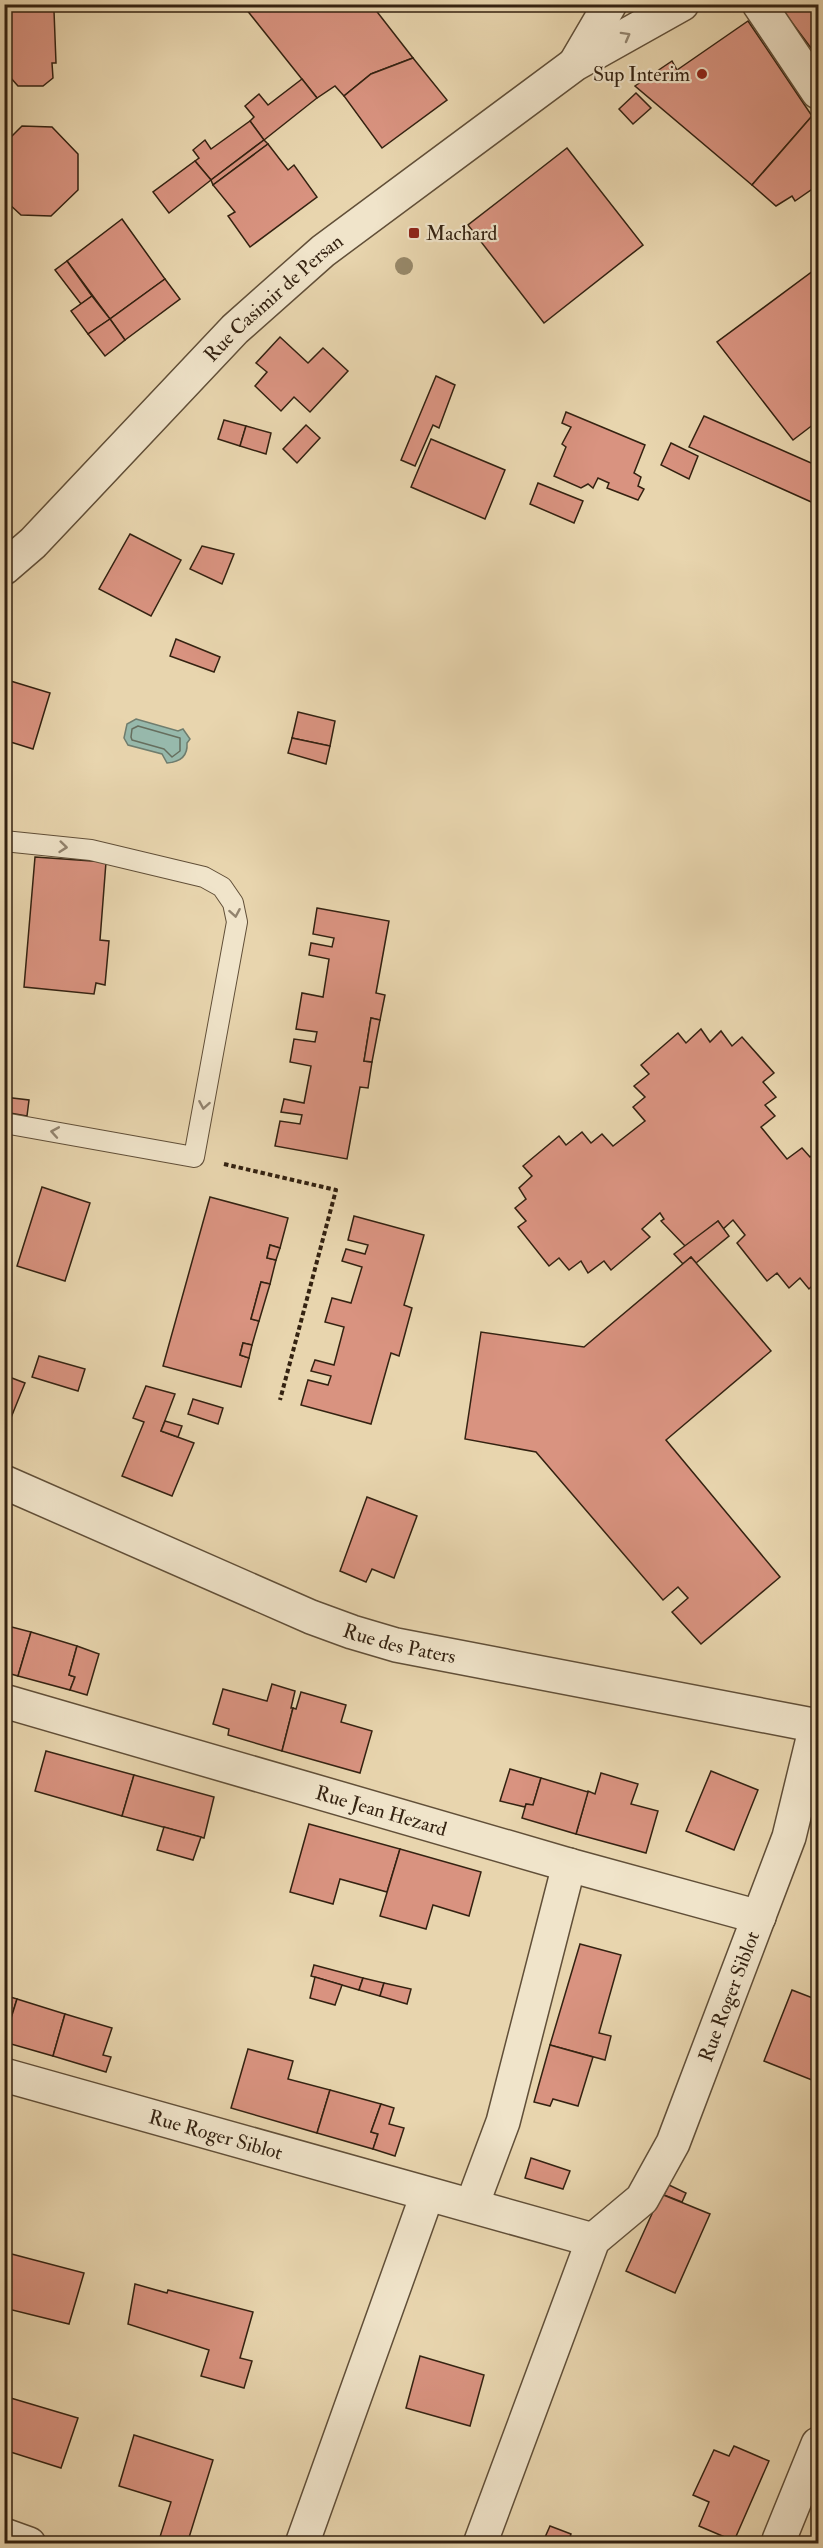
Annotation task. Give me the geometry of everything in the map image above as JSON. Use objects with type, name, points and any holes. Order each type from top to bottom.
[{"type":"street","name":"Rue Casimir de Persan","points":[[575,64],[610,4]]},
{"type":"street","name":"Rue Casimir de Persan","points":[[4,568],[33,543],[235,329],[323,251],[575,64],[682,4]]},
{"type":"street","points":[[759,4],[819,92]]},
{"type":"street","name":"Rue des Paters","points":[[4,1482],[310,1617],[352,1632],[396,1645],[817,1726]]},
{"type":"street","name":"Rue Jean Hezard","points":[[4,1701],[569,1865],[759,1917]]},
{"type":"street","name":"Rue Roger Siblot","points":[[480,2544],[593,2240],[642,2199],[673,2143],[789,1838],[817,1726]]},
{"type":"street","points":[[472,2205],[503,2121],[569,1865]]},
{"type":"street","name":"Rue Roger Siblot","points":[[4,2074],[593,2240]]},
{"type":"street","points":[[302,2544],[427,2195]]},
{"type":"street","points":[[779,2540],[819,2444]]},
{"type":"street","points":[[4,2535],[29,2544]]},
{"type":"lane","points":[[4,841],[91,850],[204,877],[222,887],[233,903],[237,922],[194,1157],[4,1123]]},
{"type":"path","points":[[194,1157],[336,1190],[280,1400]]},
{"type":"water","points":[[136,719],[178,731],[183,729],[190,739],[185,755],[179,760],[167,763],[162,754],[128,745],[124,738],[127,724]]},
{"type":"building","points":[[17,4],[47,4],[54,11],[56,63],[52,63],[53,78],[43,86],[18,86],[10,77],[11,10]]},
{"type":"building","points":[[242,4],[371,4],[413,58],[371,74],[344,96],[335,86],[317,98]]},
{"type":"building","points":[[778,4],[818,4],[818,43],[811,48]]},
{"type":"building","points":[[748,21],[812,116],[752,185],[635,86],[672,61],[677,70]]},
{"type":"building","points":[[413,58],[447,100],[382,148],[344,96],[371,74]]},
{"type":"building","points":[[302,79],[317,98],[264,140],[250,121],[254,117],[245,106],[259,94],[268,105]]},
{"type":"building","points":[[636,93],[651,108],[633,124],[619,109]]},
{"type":"building","points":[[812,116],[818,126],[818,185],[795,201],[792,196],[776,206],[752,185]]},
{"type":"building","points":[[250,121],[264,140],[211,180],[195,161],[199,158],[193,150],[205,140],[211,149]]},
{"type":"building","points":[[22,126],[52,127],[78,154],[78,190],[51,216],[21,215],[8,203],[9,139]]},
{"type":"building","points":[[264,140],[268,144],[213,185],[211,180]]},
{"type":"building","points":[[268,144],[288,170],[294,165],[317,197],[250,247],[228,216],[235,212],[213,185]]},
{"type":"building","points":[[567,148],[643,245],[544,323],[468,225]]},
{"type":"building","points":[[195,161],[211,180],[169,213],[153,192]]},
{"type":"building","points":[[122,219],[165,279],[110,319],[67,261]]},
{"type":"building","points":[[67,261],[92,296],[81,304],[55,270]]},
{"type":"building","points":[[817,268],[818,421],[793,440],[717,342]]},
{"type":"building","points":[[165,279],[180,299],[125,340],[110,319]]},
{"type":"building","points":[[92,296],[110,319],[88,334],[71,311]]},
{"type":"building","points":[[110,319],[125,340],[105,356],[88,334]]},
{"type":"building","points":[[280,337],[308,363],[323,348],[348,371],[310,412],[294,397],[281,411],[255,386],[267,372],[256,363]]},
{"type":"building","points":[[436,376],[455,385],[439,428],[433,425],[415,466],[401,460]]},
{"type":"building","points":[[566,412],[645,445],[634,473],[641,477],[638,486],[644,489],[638,500],[607,488],[609,483],[598,478],[593,488],[588,484],[581,488],[554,476],[566,447],[562,444],[571,427],[562,423]]},
{"type":"building","points":[[704,416],[818,466],[818,505],[689,447]]},
{"type":"building","points":[[224,420],[246,426],[240,446],[218,439]]},
{"type":"building","points":[[306,425],[320,438],[297,463],[283,449]]},
{"type":"building","points":[[246,426],[271,433],[266,454],[240,446]]},
{"type":"building","points":[[431,439],[505,470],[485,519],[411,487]]},
{"type":"building","points":[[671,443],[698,456],[689,479],[661,465]]},
{"type":"building","points":[[538,483],[583,501],[574,523],[530,504]]},
{"type":"building","points":[[130,534],[181,560],[151,616],[99,589]]},
{"type":"building","points":[[202,546],[234,554],[222,584],[190,569]]},
{"type":"building","points":[[176,639],[220,657],[214,672],[170,656]]},
{"type":"building","points":[[4,679],[50,693],[33,749],[4,740]]},
{"type":"building","points":[[298,712],[335,721],[330,746],[292,738]]},
{"type":"building","points":[[292,738],[330,746],[326,764],[288,753]]},
{"type":"building","points":[[35,857],[106,862],[100,940],[109,941],[105,985],[96,983],[94,994],[24,987]]},
{"type":"building","points":[[317,908],[389,921],[376,993],[385,995],[380,1020],[371,1018],[364,1061],[372,1062],[368,1088],[360,1087],[347,1159],[275,1146],[280,1121],[300,1124],[302,1115],[281,1112],[284,1099],[304,1103],[311,1066],[290,1062],[294,1039],[315,1042],[317,1032],[296,1029],[302,993],[323,997],[329,959],[309,955],[311,943],[332,947],[334,938],[313,934]]},
{"type":"building","points":[[371,1018],[380,1020],[372,1062],[364,1061]]},
{"type":"building","points":[[701,1029],[710,1042],[721,1031],[732,1046],[742,1037],[774,1073],[763,1082],[776,1097],[765,1105],[775,1116],[761,1127],[787,1159],[802,1148],[810,1157],[818,1151],[818,1280],[809,1289],[800,1278],[789,1288],[777,1273],[767,1281],[737,1243],[745,1235],[733,1220],[723,1229],[718,1221],[686,1247],[661,1221],[664,1219],[660,1213],[642,1229],[650,1237],[611,1270],[604,1261],[588,1273],[581,1261],[569,1270],[559,1258],[549,1266],[518,1227],[526,1221],[515,1208],[526,1199],[519,1188],[532,1176],[523,1166],[559,1136],[566,1145],[582,1132],[591,1143],[602,1134],[613,1146],[645,1121],[633,1107],[645,1097],[634,1086],[649,1074],[641,1065],[678,1033],[686,1043]]},
{"type":"building","points":[[4,1097],[29,1100],[27,1116],[4,1112]]},
{"type":"building","points":[[42,1187],[90,1203],[65,1281],[17,1266]]},
{"type":"building","points":[[210,1197],[288,1218],[280,1248],[270,1245],[267,1258],[276,1260],[270,1284],[261,1282],[251,1319],[259,1321],[252,1345],[243,1343],[240,1355],[249,1358],[241,1387],[163,1366]]},
{"type":"building","points":[[354,1216],[424,1235],[404,1305],[412,1308],[399,1356],[391,1353],[371,1424],[301,1405],[308,1380],[328,1385],[331,1376],[311,1371],[315,1360],[334,1365],[344,1327],[325,1322],[332,1298],[351,1303],[362,1267],[342,1261],[346,1249],[365,1254],[368,1245],[348,1240]]},
{"type":"building","points":[[718,1221],[729,1236],[696,1263],[691,1257],[683,1264],[674,1254]]},
{"type":"building","points":[[270,1245],[280,1248],[276,1260],[267,1258]]},
{"type":"building","points":[[691,1257],[771,1351],[666,1440],[780,1577],[701,1644],[672,1612],[688,1598],[678,1587],[663,1600],[536,1452],[465,1439],[481,1332],[584,1347]]},
{"type":"building","points":[[261,1282],[270,1284],[259,1321],[251,1319]]},
{"type":"building","points":[[243,1343],[252,1345],[249,1358],[240,1355]]},
{"type":"building","points":[[39,1356],[85,1369],[78,1391],[32,1377]]},
{"type":"building","points":[[4,1375],[25,1383],[4,1435]]},
{"type":"building","points":[[146,1386],[175,1394],[161,1431],[194,1443],[172,1496],[122,1476],[144,1422],[133,1418]]},
{"type":"building","points":[[193,1399],[223,1408],[218,1424],[188,1414]]},
{"type":"building","points":[[165,1421],[182,1426],[178,1437],[161,1431]]},
{"type":"building","points":[[367,1497],[417,1516],[394,1578],[372,1569],[366,1582],[340,1571]]},
{"type":"building","points":[[4,1625],[31,1632],[18,1676],[4,1672]]},
{"type":"building","points":[[31,1632],[77,1646],[69,1675],[75,1677],[70,1690],[18,1676]]},
{"type":"building","points":[[77,1646],[99,1654],[87,1695],[70,1690],[75,1677],[69,1675]]},
{"type":"building","points":[[272,1684],[295,1691],[282,1751],[228,1735],[229,1729],[213,1724],[223,1689],[267,1701]]},
{"type":"building","points":[[301,1692],[346,1705],[341,1722],[372,1731],[360,1773],[282,1751],[293,1708],[296,1709]]},
{"type":"building","points":[[46,1751],[134,1775],[122,1816],[35,1791]]},
{"type":"building","points":[[510,1769],[541,1778],[533,1805],[526,1804],[525,1807],[500,1801]]},
{"type":"building","points":[[711,1771],[758,1790],[734,1850],[686,1831]]},
{"type":"building","points":[[601,1773],[638,1784],[631,1804],[658,1811],[646,1853],[576,1834],[588,1791],[595,1794]]},
{"type":"building","points":[[134,1775],[214,1797],[204,1838],[122,1816]]},
{"type":"building","points":[[541,1778],[588,1792],[576,1834],[522,1818],[526,1804],[533,1805]]},
{"type":"building","points":[[309,1824],[400,1849],[387,1892],[340,1879],[333,1904],[290,1892]]},
{"type":"building","points":[[164,1827],[201,1837],[193,1860],[157,1850]]},
{"type":"building","points":[[400,1849],[481,1872],[469,1916],[433,1905],[426,1929],[380,1916]]},
{"type":"building","points":[[580,1944],[621,1955],[599,2033],[611,2036],[605,2060],[550,2045]]},
{"type":"building","points":[[314,1965],[363,1978],[359,1990],[311,1976]]},
{"type":"building","points":[[315,1977],[342,1985],[335,2005],[310,1998]]},
{"type":"building","points":[[363,1978],[384,1983],[380,1996],[359,1990]]},
{"type":"building","points":[[384,1983],[411,1989],[407,2004],[380,1996]]},
{"type":"building","points":[[792,1990],[818,2000],[818,2061],[812,2080],[764,2061]]},
{"type":"building","points":[[4,1995],[17,1999],[8,2028],[4,2027]]},
{"type":"building","points":[[17,1999],[65,2014],[53,2056],[4,2042],[4,2027],[8,2028]]},
{"type":"building","points":[[65,2014],[112,2028],[103,2055],[111,2057],[106,2072],[53,2056]]},
{"type":"building","points":[[550,2045],[593,2057],[578,2106],[553,2099],[550,2106],[534,2102]]},
{"type":"building","points":[[248,2049],[293,2061],[288,2079],[330,2090],[317,2133],[231,2108]]},
{"type":"building","points":[[330,2090],[381,2104],[371,2132],[378,2134],[373,2149],[317,2133]]},
{"type":"building","points":[[381,2104],[394,2108],[389,2124],[404,2128],[395,2156],[373,2149],[378,2134],[371,2132]]},
{"type":"building","points":[[531,2158],[570,2171],[563,2189],[525,2178]]},
{"type":"building","points":[[669,2185],[686,2193],[682,2202],[664,2195]]},
{"type":"building","points":[[661,2194],[710,2214],[675,2293],[626,2271]]},
{"type":"building","points":[[4,2252],[84,2273],[69,2324],[4,2308]]},
{"type":"building","points":[[135,2284],[253,2312],[240,2358],[252,2361],[244,2388],[201,2376],[209,2350],[128,2324]]},
{"type":"building","points":[[420,2356],[484,2375],[470,2426],[406,2408]]},
{"type":"building","points":[[4,2396],[78,2418],[61,2468],[4,2450]]},
{"type":"building","points":[[134,2435],[213,2460],[187,2544],[169,2544],[159,2540],[171,2502],[119,2486]]},
{"type":"building","points":[[734,2446],[769,2461],[734,2541],[699,2526],[709,2502],[693,2495],[714,2450],[729,2456]]},
{"type":"building","points":[[550,2526],[571,2534],[569,2540],[578,2544],[542,2544]]},
{"type":"place","name":"Sup Interim","points":[[702,74]]},
{"type":"place","name":"Machard","points":[[414,233]]}]
